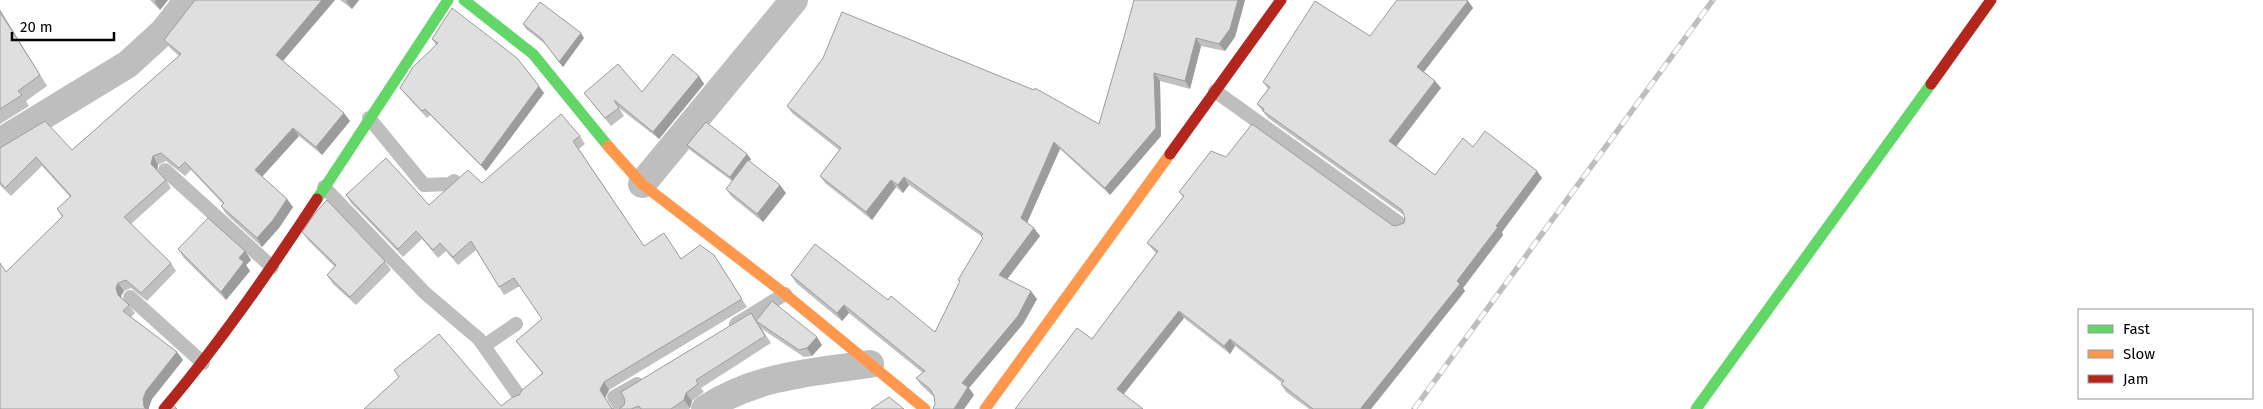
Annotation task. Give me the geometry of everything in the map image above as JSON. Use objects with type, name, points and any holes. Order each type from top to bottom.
[{"type":"street","points":[[0,142],[128,64],[164,31],[188,0]]},
{"type":"street","points":[[164,409],[204,363],[272,267],[448,0]]},
{"type":"street","points":[[465,0],[533,54],[589,125],[642,184],[785,294],[925,409]]},
{"type":"street","points":[[642,184],[794,0]]},
{"type":"street","points":[[985,409],[1281,0]]},
{"type":"street","points":[[1696,409],[1991,0]]},
{"type":"street","points":[[705,409],[743,388],[789,375],[870,364]]},
{"type":"lane","points":[[1215,92],[1402,225]]},
{"type":"lane","points":[[369,118],[424,185],[450,184],[454,181]]},
{"type":"lane","points":[[166,170],[272,267]]},
{"type":"lane","points":[[324,187],[425,293],[484,346],[519,396]]},
{"type":"lane","points":[[725,330],[785,294]]},
{"type":"lane","points":[[130,297],[204,363]]},
{"type":"lane","points":[[484,346],[516,324]]},
{"type":"lane","points":[[622,409],[614,397],[648,377]]},
{"type":"building","points":[[195,0],[322,0],[276,55],[344,113],[316,147],[293,128],[255,170],[287,199],[273,220],[257,238],[221,206],[224,203],[185,162],[179,168],[161,153],[153,156],[151,164],[166,180],[124,217],[171,263],[141,293],[126,280],[118,283],[116,288],[118,295],[129,305],[123,311],[177,352],[146,391],[143,399],[146,409],[0,409],[0,263],[6,272],[63,216],[57,209],[71,196],[36,157],[5,188],[0,182],[0,148],[45,121],[72,150],[181,54],[164,40]]},
{"type":"building","points":[[1134,0],[1238,0],[1230,29],[1219,44],[1196,38],[1185,81],[1154,73],[1156,128],[1105,188],[1054,142],[1021,218],[1034,228],[999,275],[1031,291],[1018,316],[962,383],[968,387],[954,409],[933,409],[935,404],[934,396],[930,389],[916,378],[925,371],[844,305],[837,313],[791,275],[815,244],[888,300],[891,296],[935,332],[960,281],[958,280],[983,238],[981,236],[983,234],[904,177],[898,185],[891,180],[866,212],[820,176],[841,148],[787,106],[823,58],[842,12],[1034,90],[1035,88],[1099,124]]},
{"type":"building","points":[[1397,0],[1468,1],[1417,67],[1435,81],[1389,141],[1435,175],[1463,138],[1473,147],[1485,131],[1537,171],[1457,281],[1460,284],[1361,409],[1313,409],[1281,384],[1284,381],[1230,339],[1224,346],[1179,311],[1117,389],[1143,409],[1015,409],[1077,328],[1092,339],[1158,251],[1147,243],[1184,196],[1179,192],[1211,151],[1226,157],[1252,124],[1392,225],[1396,226],[1404,223],[1405,218],[1402,210],[1263,111],[1264,109],[1257,104],[1270,87],[1263,82],[1315,1],[1370,36]]},
{"type":"building","points":[[540,2],[581,33],[559,62],[542,39],[523,24]]},
{"type":"building","points":[[452,8],[517,58],[539,86],[481,165],[425,109],[422,111],[400,88],[413,67],[438,43],[432,39]]},
{"type":"building","points":[[0,12],[40,75],[18,91],[22,95],[0,109]]},
{"type":"building","points":[[673,54],[699,76],[653,132],[614,100],[619,108],[605,118],[584,93],[618,64],[642,92]]},
{"type":"building","points":[[561,114],[580,136],[573,141],[644,246],[664,233],[681,259],[700,245],[714,255],[742,299],[604,382],[600,390],[612,409],[364,409],[399,377],[394,370],[439,334],[501,406],[519,395],[522,390],[543,373],[516,341],[542,319],[514,278],[499,287],[471,241],[453,257],[440,243],[433,250],[416,231],[398,249],[346,195],[386,158],[429,205],[468,170],[482,183]]},
{"type":"building","points":[[706,122],[747,154],[730,177],[687,145]]},
{"type":"building","points":[[748,160],[780,185],[757,214],[726,189]]},
{"type":"building","points":[[327,200],[385,261],[350,297],[327,275],[336,265],[302,232]]},
{"type":"building","points":[[208,218],[245,251],[239,258],[244,262],[221,292],[178,249]]},
{"type":"building","points":[[772,301],[817,337],[807,348],[799,350],[756,321]]},
{"type":"building","points":[[751,313],[765,336],[696,380],[698,384],[686,393],[684,400],[671,409],[641,409],[639,406],[631,409],[619,409],[624,405],[625,400],[621,392]]},
{"type":"building","points":[[889,397],[904,409],[871,409]]},
{"type":"railway","points":[[1414,409],[1713,0]]},
{"type":"traffic: fast","points":[[317,199],[448,0]]},
{"type":"traffic: fast","points":[[464,0],[533,54],[608,146]]},
{"type":"traffic: fast","points":[[1696,409],[1931,84]]},
{"type":"traffic: slow","points":[[608,146],[642,184],[785,294],[925,409]]},
{"type":"traffic: slow","points":[[985,409],[1170,154]]},
{"type":"traffic: jam","points":[[1170,154],[1281,0]]},
{"type":"traffic: jam","points":[[1931,84],[1991,0]]},
{"type":"traffic: jam","points":[[164,409],[205,359],[243,307],[317,199]]}]
